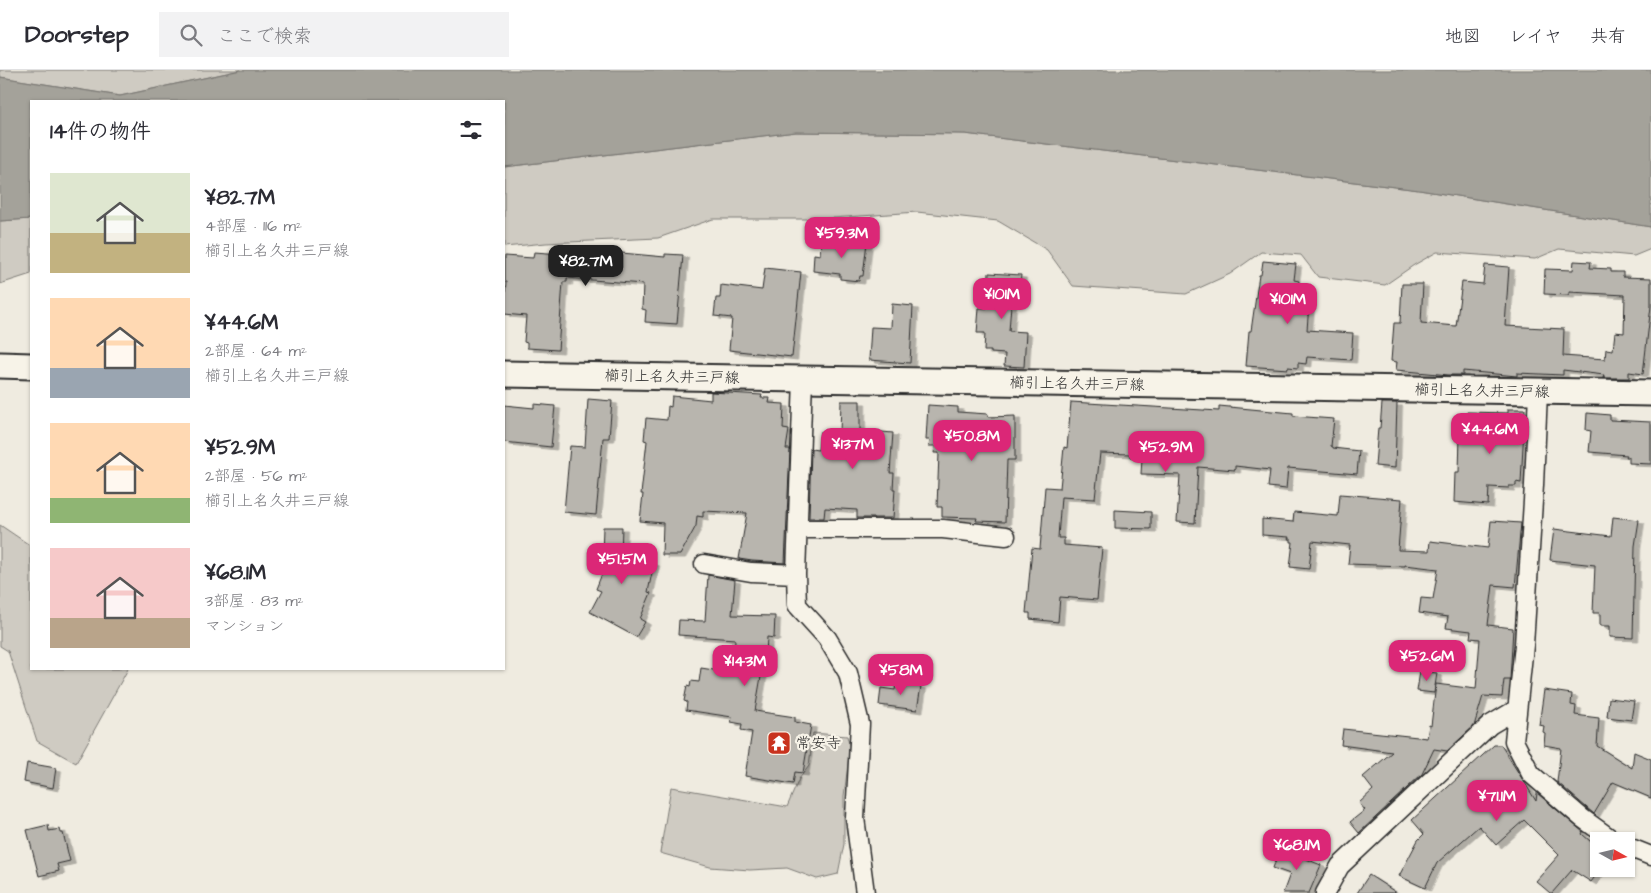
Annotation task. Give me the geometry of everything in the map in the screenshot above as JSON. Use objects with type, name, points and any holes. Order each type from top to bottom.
[{"type":"main road","points":[[0,366],[30,366]]},
{"type":"main road","name":"櫛引上名久井三戸線","points":[[505,374],[1651,393]]},
{"type":"street","points":[[803,379],[796,574],[798,605],[827,638],[848,672],[860,724],[855,818],[865,893]]},
{"type":"street","points":[[1538,392],[1524,636],[1514,741],[1531,774],[1582,818],[1601,832]]},
{"type":"street","points":[[798,529],[943,529],[1006,536]]},
{"type":"street","points":[[704,564],[751,572],[796,574]]},
{"type":"street","points":[[1325,893],[1340,866],[1490,725],[1517,709]]},
{"type":"street","points":[[1635,850],[1651,856]]},
{"type":"shaded area","points":[[0,70],[241,70],[120,96],[0,77]]},
{"type":"shaded area","points":[[241,70],[1651,70],[1651,227],[1419,190],[965,134],[796,132],[505,167],[505,100],[30,100],[30,219],[0,221],[0,77],[120,96]]},
{"type":"shaded area","points":[[796,132],[965,134],[1419,190],[1651,227],[1651,249],[1634,256],[1559,249],[1535,259],[1437,252],[1385,285],[1318,277],[1301,255],[1261,252],[1230,274],[1186,294],[1073,286],[1047,250],[998,221],[917,212],[819,219],[713,219],[658,238],[546,243],[505,247],[505,167]]},
{"type":"shaded area","points":[[30,219],[30,274],[0,284],[0,221]]},
{"type":"shaded area","points":[[0,525],[30,545],[30,670],[127,670],[76,763],[37,741],[8,651],[0,646]]},
{"type":"shaded area","points":[[813,733],[847,736],[850,748],[844,796],[844,844],[838,874],[817,879],[787,868],[750,870],[710,867],[660,853],[671,787],[787,807],[799,779],[809,766]]},
{"type":"building","points":[[842,239],[867,242],[863,276],[860,276],[859,281],[840,279],[840,274],[813,271],[814,254],[820,255],[821,241],[842,244]]},
{"type":"building","points":[[589,250],[665,257],[665,254],[683,255],[677,324],[645,322],[646,310],[642,309],[643,284],[567,278],[567,282],[563,282],[558,350],[527,348],[527,343],[524,342],[526,316],[505,314],[505,256],[533,258],[534,252],[589,256]]},
{"type":"building","points":[[1263,261],[1296,264],[1294,280],[1299,281],[1296,304],[1309,305],[1307,330],[1353,333],[1351,360],[1307,357],[1306,364],[1298,363],[1298,368],[1246,366],[1249,331],[1251,331],[1259,275],[1261,275]]},
{"type":"building","points":[[1574,261],[1591,262],[1590,268],[1611,269],[1611,272],[1623,272],[1623,277],[1651,278],[1651,306],[1643,374],[1629,372],[1629,378],[1603,378],[1604,375],[1563,370],[1563,375],[1517,373],[1517,376],[1463,371],[1463,375],[1449,375],[1396,370],[1397,362],[1391,361],[1394,323],[1400,323],[1402,284],[1423,284],[1421,323],[1456,326],[1462,282],[1483,284],[1485,265],[1509,267],[1505,326],[1564,329],[1563,356],[1605,359],[1606,349],[1613,350],[1615,332],[1624,333],[1625,295],[1569,292],[1569,295],[1544,294],[1545,269],[1573,270]]},
{"type":"building","points":[[765,268],[801,272],[792,357],[729,350],[732,318],[714,316],[716,298],[720,298],[721,285],[762,290]]},
{"type":"building","points":[[989,273],[1021,275],[1019,293],[1012,292],[1009,331],[1026,332],[1024,367],[1004,366],[1005,354],[984,351],[985,333],[977,333],[979,308],[987,308]]},
{"type":"building","points":[[892,304],[913,306],[910,363],[869,360],[871,327],[891,328]]},
{"type":"building","points":[[711,392],[762,395],[761,398],[770,398],[769,403],[784,404],[783,429],[789,430],[786,449],[790,449],[785,563],[739,559],[747,513],[703,511],[703,517],[697,516],[696,526],[680,555],[662,555],[663,523],[640,521],[647,441],[644,440],[646,418],[667,420],[668,406],[671,407],[672,396],[711,400]]},
{"type":"building","points":[[588,399],[612,401],[609,438],[603,438],[596,515],[564,512],[570,446],[585,447]]},
{"type":"building","points":[[841,401],[860,401],[860,430],[893,433],[890,473],[894,473],[893,518],[857,518],[857,510],[825,508],[824,518],[809,518],[811,449],[818,450],[820,432],[840,433]]},
{"type":"building","points":[[1071,402],[1219,411],[1219,406],[1293,413],[1293,416],[1334,419],[1331,446],[1333,448],[1359,451],[1357,474],[1288,468],[1286,489],[1268,487],[1270,470],[1235,466],[1235,470],[1198,467],[1195,523],[1177,522],[1180,475],[1141,474],[1142,458],[1130,457],[1130,454],[1100,453],[1095,499],[1061,497],[1058,538],[1064,538],[1064,545],[1102,548],[1097,600],[1060,597],[1058,622],[1030,619],[1030,613],[1026,613],[1032,548],[1040,549],[1045,487],[1060,488],[1064,447],[1067,448]]},
{"type":"building","points":[[1382,403],[1397,403],[1395,468],[1375,466]]},
{"type":"building","points":[[534,404],[555,406],[551,447],[505,442],[505,405],[534,408]]},
{"type":"building","points":[[928,405],[958,407],[958,412],[988,414],[988,417],[1015,416],[1015,460],[1007,460],[1005,522],[976,521],[977,518],[942,517],[942,507],[937,507],[939,453],[934,453],[935,446],[929,446],[930,440],[926,440]]},
{"type":"building","points":[[1508,409],[1525,409],[1521,483],[1516,482],[1516,486],[1509,486],[1509,488],[1489,487],[1488,505],[1454,502],[1455,472],[1459,472],[1460,435],[1466,435],[1467,412],[1508,413]]},
{"type":"building","points":[[1587,413],[1610,415],[1610,420],[1651,422],[1651,464],[1629,463],[1627,455],[1589,452],[1591,431],[1586,430]]},
{"type":"building","points":[[1340,494],[1402,499],[1398,550],[1429,551],[1430,541],[1488,548],[1491,521],[1521,523],[1515,587],[1493,585],[1488,625],[1513,628],[1510,680],[1504,680],[1502,697],[1483,696],[1474,726],[1447,751],[1434,749],[1422,774],[1359,833],[1350,822],[1365,810],[1359,803],[1373,790],[1363,777],[1392,752],[1341,745],[1343,729],[1427,738],[1429,725],[1431,726],[1436,684],[1476,689],[1480,639],[1470,638],[1471,631],[1446,628],[1448,617],[1419,613],[1421,598],[1433,599],[1438,569],[1405,565],[1348,564],[1350,545],[1312,541],[1309,569],[1290,567],[1293,542],[1291,542],[1291,539],[1288,539],[1289,537],[1262,535],[1262,519],[1293,522],[1294,512],[1338,516]]},
{"type":"building","points":[[1115,510],[1151,512],[1151,529],[1115,528]]},
{"type":"building","points":[[1613,517],[1639,520],[1635,546],[1633,638],[1610,637],[1610,626],[1600,626],[1600,613],[1593,613],[1595,565],[1550,560],[1554,529],[1611,536]]},
{"type":"building","points":[[603,527],[622,527],[621,556],[654,563],[648,592],[651,593],[640,619],[645,622],[636,637],[590,612],[601,591],[596,589],[603,571],[599,570],[602,556]]},
{"type":"building","points":[[708,575],[735,580],[732,615],[775,616],[774,638],[767,637],[765,671],[762,671],[755,711],[795,717],[795,722],[811,725],[803,773],[795,772],[793,784],[745,776],[752,732],[741,730],[742,724],[731,722],[732,717],[686,710],[687,702],[684,701],[687,686],[690,687],[691,681],[699,682],[701,668],[733,673],[735,639],[678,635],[679,620],[705,621]]},
{"type":"building","points":[[1420,671],[1437,673],[1434,693],[1417,691]]},
{"type":"building","points":[[896,682],[921,686],[917,710],[879,705],[881,688],[895,690]]},
{"type":"building","points":[[1544,690],[1572,694],[1571,705],[1576,706],[1575,715],[1599,718],[1597,746],[1632,768],[1634,752],[1651,759],[1651,798],[1613,782],[1594,814],[1557,782],[1561,748],[1544,745],[1544,726],[1539,725]]},
{"type":"building","points":[[1609,698],[1634,701],[1631,720],[1607,717]]},
{"type":"building","points":[[1494,745],[1501,745],[1536,801],[1537,793],[1583,832],[1582,834],[1590,841],[1590,878],[1594,878],[1591,882],[1572,870],[1550,893],[1536,881],[1559,855],[1524,820],[1496,845],[1479,826],[1437,863],[1425,888],[1399,876],[1418,840],[1424,834],[1412,820]]},
{"type":"building","points":[[27,763],[56,768],[53,788],[24,782]]},
{"type":"building","points":[[48,825],[49,831],[60,829],[61,833],[63,833],[70,861],[57,864],[59,871],[39,876],[27,830]]},
{"type":"building","points":[[1281,846],[1308,857],[1306,859],[1321,865],[1309,893],[1283,893],[1290,874],[1273,868]]},
{"type":"building","points":[[1369,875],[1397,893],[1357,893]]},
{"type":"place","name":"常安寺","points":[[779,743]]}]
